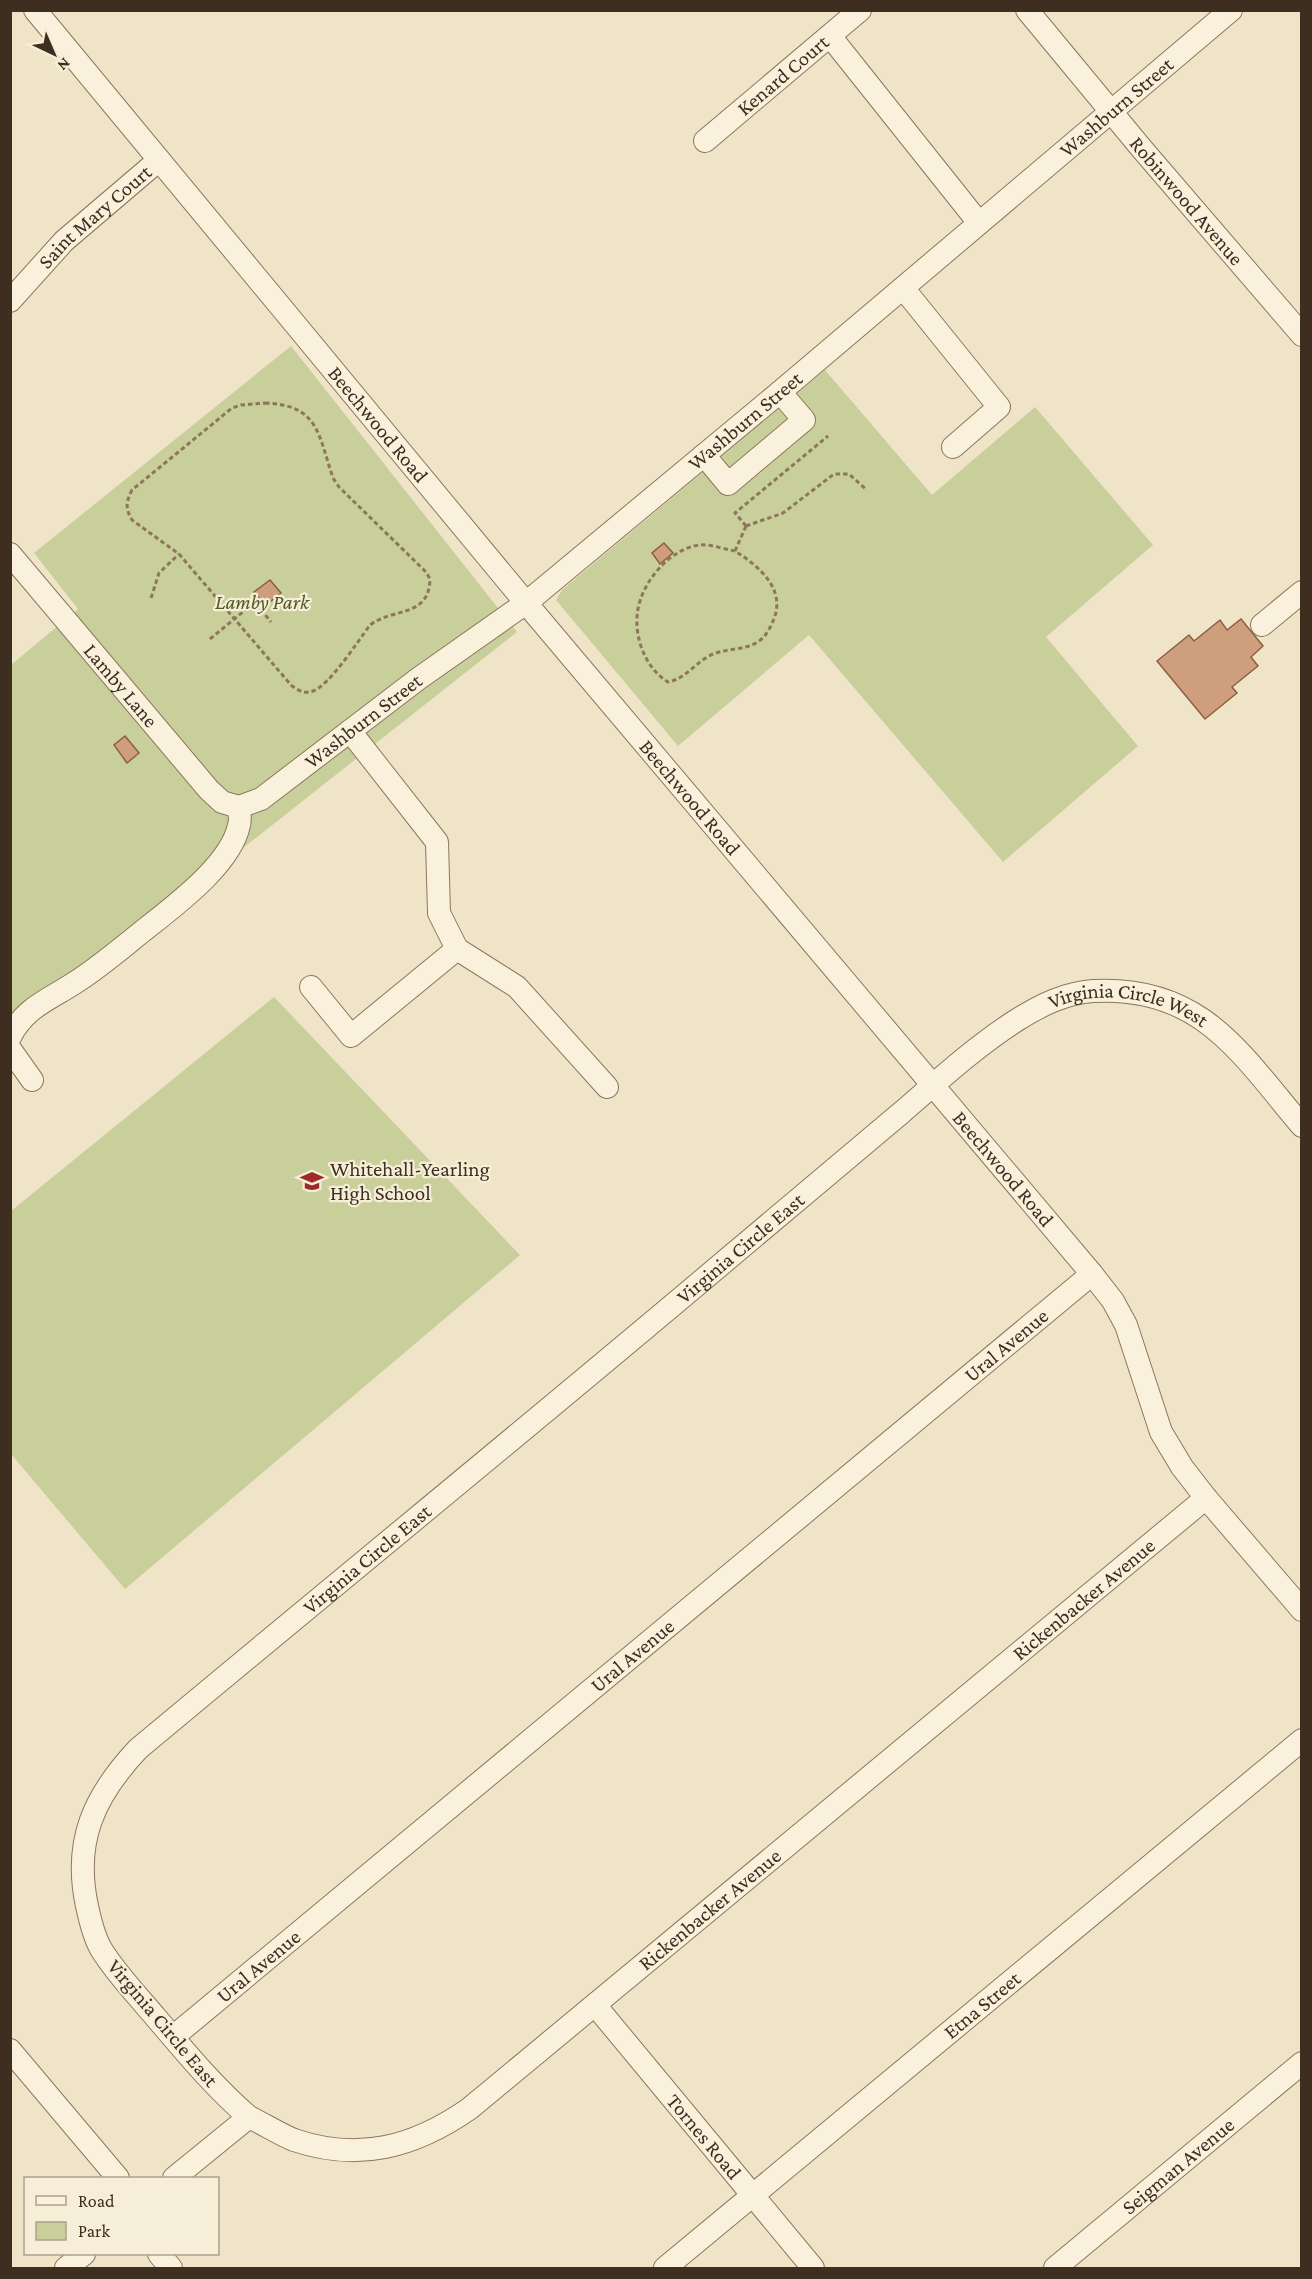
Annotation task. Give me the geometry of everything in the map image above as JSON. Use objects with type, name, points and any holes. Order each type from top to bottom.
[{"type":"street","name":"Beechwood Road","points":[[35,10],[525,603],[934,1085],[1113,1300],[1126,1325],[1161,1432],[1182,1467],[1206,1498],[1294,1585],[1302,1610]]},
{"type":"street","name":"Kenard Court","points":[[705,141],[860,10]]},
{"type":"street","name":"Robinwood Avenue","points":[[1027,10],[1302,335]]},
{"type":"street","name":"Washburn Street","points":[[239,807],[261,799],[418,679],[525,603],[780,392],[1231,10]]},
{"type":"street","points":[[830,36],[979,223]]},
{"type":"street","name":"Saint Mary Court","points":[[10,301],[64,241],[159,160]]},
{"type":"street","points":[[903,288],[999,407],[953,447]]},
{"type":"street","points":[[704,455],[728,484],[804,420],[780,392]]},
{"type":"street","name":"Lamby Lane","points":[[10,554],[209,790],[222,802],[239,807]]},
{"type":"street","points":[[1262,625],[1302,592]]},
{"type":"street","points":[[351,730],[437,843],[440,913],[457,949],[517,987],[607,1087]]},
{"type":"street","points":[[10,1037],[18,1022],[28,1012],[77,982],[205,879],[232,843],[240,824],[239,807]]},
{"type":"street","points":[[311,987],[351,1036],[457,949]]},
{"type":"street","name":"Virginia Circle West","points":[[934,1085],[1017,1020],[1066,995],[1092,991],[1144,993],[1180,1007],[1215,1027],[1302,1126]]},
{"type":"street","points":[[10,1049],[32,1080]]},
{"type":"street","name":"Virginia Circle East","points":[[249,2117],[193,2062],[100,1948],[91,1923],[82,1867],[92,1815],[116,1773],[138,1749],[934,1085]]},
{"type":"street","name":"Ural Avenue","points":[[173,2037],[1092,1274]]},
{"type":"street","name":"Rickenbacker Avenue","points":[[249,2117],[292,2139],[321,2148],[372,2150],[399,2145],[425,2135],[462,2114],[1206,1498]]},
{"type":"street","name":"Etna Street","points":[[664,2268],[1302,1740]]},
{"type":"street","name":"Tornes Road","points":[[595,2005],[813,2268]]},
{"type":"street","points":[[10,2050],[117,2177]]},
{"type":"street","name":"Seigman Avenue","points":[[1054,2268],[1302,2063]]},
{"type":"street","points":[[175,2177],[249,2117]]},
{"type":"street","points":[[66,2268],[82,2255]]},
{"type":"street","points":[[161,2255],[171,2268]]},
{"type":"path","points":[[283,404],[297,408],[308,415],[333,478],[339,487],[426,572],[430,579],[428,596],[411,610],[378,619],[370,625],[328,681],[312,692],[303,692],[291,685],[179,554],[132,520],[127,512],[126,501],[132,490],[232,408],[241,405],[283,404]]},
{"type":"path","points":[[746,526],[735,513],[828,436]]},
{"type":"path","points":[[735,551],[746,526],[783,513],[834,474],[849,474],[867,490]]},
{"type":"path","points":[[699,545],[735,551],[752,561],[772,584],[777,596],[777,612],[770,630],[758,642],[707,657],[678,680],[668,682],[657,675],[647,662],[638,630],[638,609],[646,589],[654,574],[682,551],[699,545]]},
{"type":"path","points":[[150,598],[159,573],[179,554]]},
{"type":"path","points":[[210,639],[255,602],[271,622]]},
{"type":"green space","name":"Lamby Park","points":[[291,346],[517,632],[11,1031],[11,665],[78,609],[34,553]]},
{"type":"green space","points":[[825,370],[932,495],[1035,407],[1153,545],[1046,637],[1138,746],[1003,862],[809,635],[678,746],[556,600],[562,590]]},
{"type":"green space","points":[[274,997],[520,1255],[125,1589],[11,1454],[11,1211]]},
{"type":"building","points":[[664,543],[673,553],[660,564],[652,553]]},
{"type":"building","points":[[270,580],[281,593],[265,606],[254,592]]},
{"type":"building","points":[[1241,619],[1263,646],[1251,657],[1258,666],[1232,687],[1237,693],[1205,719],[1157,661],[1189,635],[1194,641],[1220,620],[1227,630]]},
{"type":"building","points":[[125,736],[139,753],[127,763],[114,745]]},
{"type":"place","name":"Whitehall-Yearling High School","points":[[312,1181]]}]
